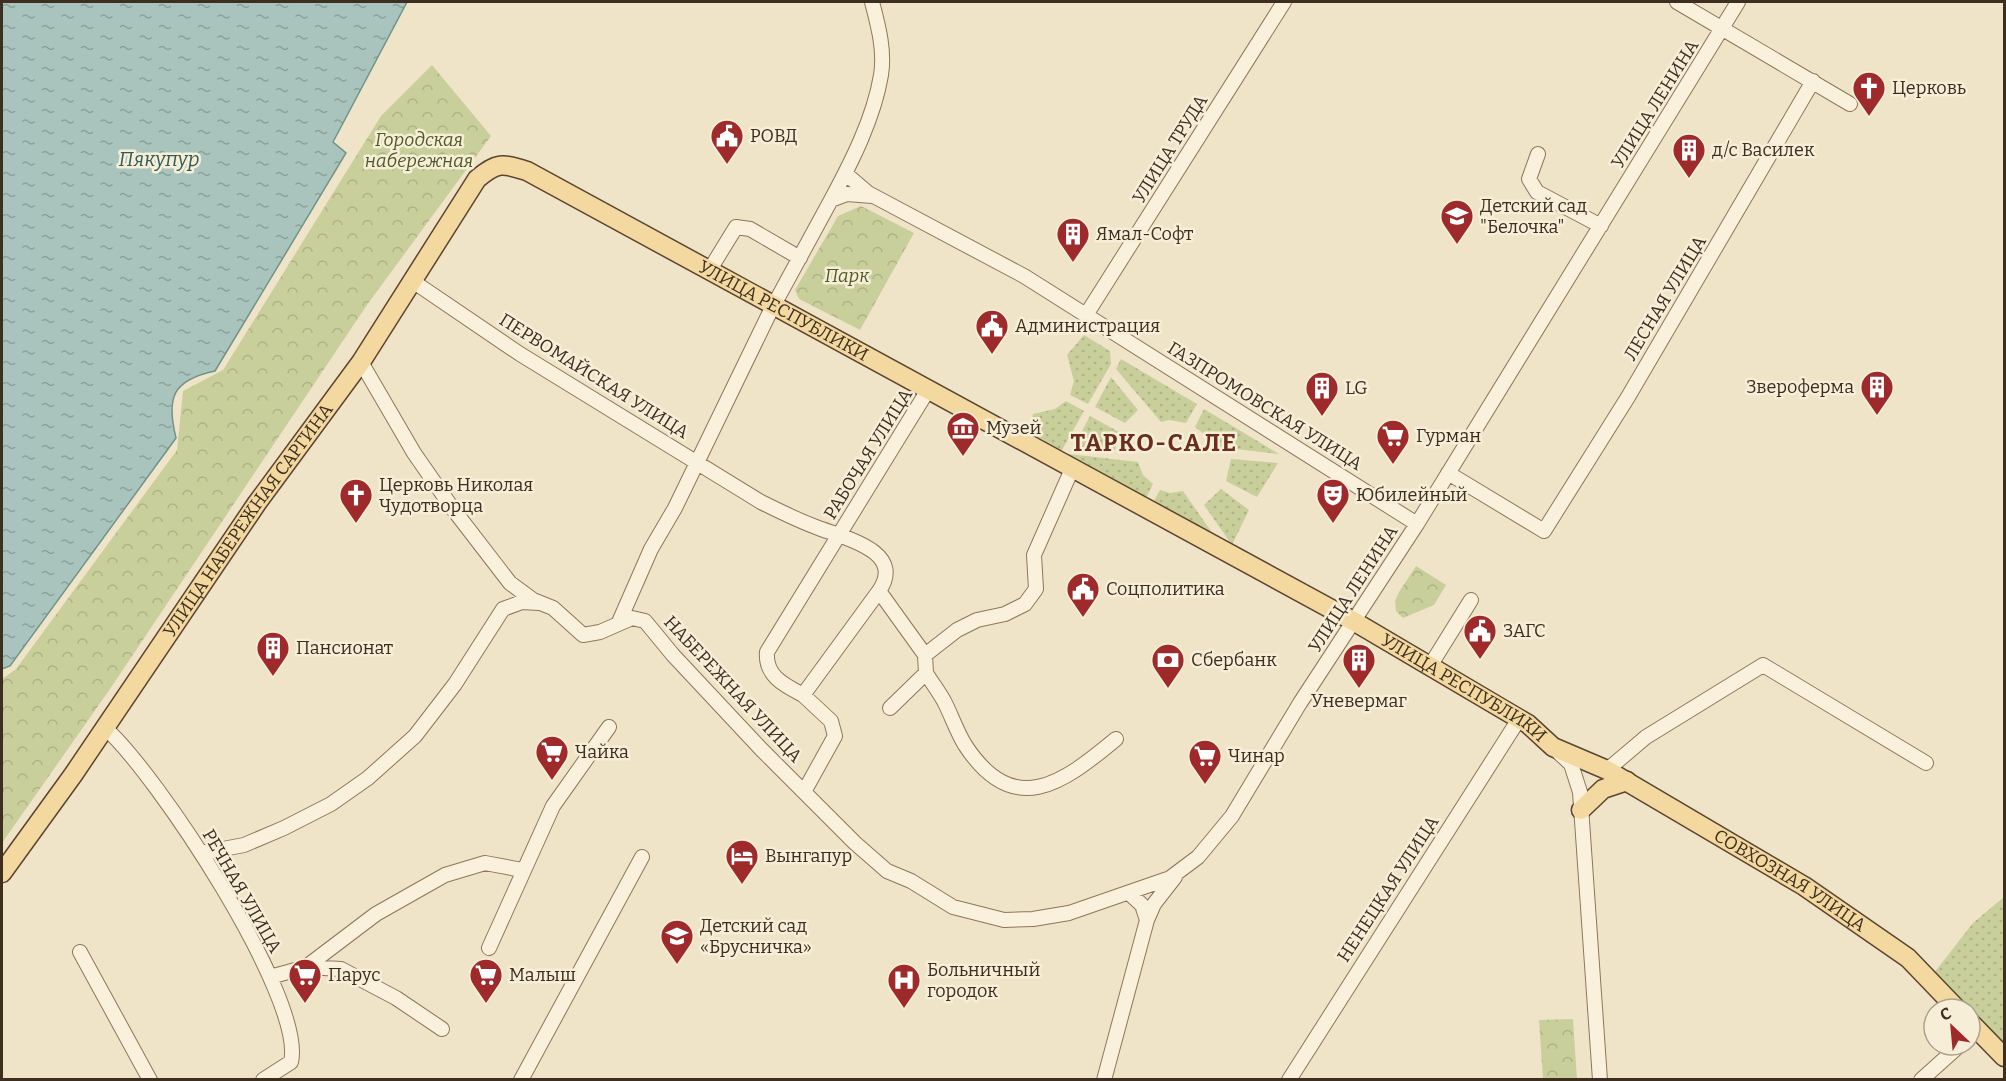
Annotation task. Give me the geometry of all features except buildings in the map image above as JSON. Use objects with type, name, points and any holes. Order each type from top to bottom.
[{"type":"main road","name":"УЛИЦА РЕСПУБЛИКИ","points":[[492,166],[507,164],[527,171],[1355,622],[1519,719],[1553,747]]},
{"type":"main road","name":"УЛИЦА НАБЕРЕЖНАЯ САРГИНА","points":[[2,873],[105,728],[257,503],[361,362],[477,179],[492,166]]},
{"type":"main road","name":"СОВХОЗНАЯ УЛИЦА","points":[[1553,747],[1608,770],[1804,886],[1908,958],[1945,997]]},
{"type":"main road","points":[[1581,810],[1603,789],[1627,781]]},
{"type":"main road","points":[[1982,1038],[2004,1057]]},
{"type":"street","points":[[619,622],[651,549],[675,508],[773,306],[854,160],[881,75],[881,40],[872,2]]},
{"type":"street","name":"УЛИЦА ТРУДА","points":[[1086,315],[1284,2]]},
{"type":"street","points":[[1677,2],[1850,104]]},
{"type":"street","name":"УЛИЦА ЛЕНИНА","points":[[1104,1080],[1147,920],[1163,891],[1181,871],[1198,857],[1232,816],[1300,704],[1417,524],[1738,2]]},
{"type":"street","name":"ЛЕСНАЯ УЛИЦА","points":[[1448,473],[1544,531],[1628,397],[1813,81]]},
{"type":"street","points":[[1538,154],[1529,179],[1537,192],[1601,226]]},
{"type":"street","name":"ГАЗПРОМОВСКАЯ УЛИЦА","points":[[846,174],[877,198],[1024,276],[1417,524]]},
{"type":"street","points":[[831,200],[848,195],[877,198]]},
{"type":"street","points":[[709,272],[736,227],[750,229],[800,258]]},
{"type":"street","name":"ПЕРВОМАЙСКАЯ УЛИЦА","points":[[411,280],[520,354],[697,460],[761,502],[838,536],[852,538],[875,554],[885,574],[879,591]]},
{"type":"street","name":"НАБЕРЕЖНАЯ УЛИЦА","points":[[361,362],[414,453],[453,509],[510,583],[540,603],[553,608],[584,635],[600,632],[632,618],[645,621],[673,655],[753,740],[805,790]]},
{"type":"street","name":"РАБОЧАЯ УЛИЦА","points":[[805,790],[835,736],[831,721],[802,695],[779,682],[766,663],[767,652],[928,390]]},
{"type":"street","points":[[924,655],[957,630],[977,620],[1005,614],[1025,604],[1036,589],[1034,555],[1072,469]]},
{"type":"street","points":[[202,853],[244,845],[284,828],[331,804],[397,755],[415,736],[455,684],[510,597],[510,583]]},
{"type":"street","points":[[802,695],[879,591],[924,655],[926,673],[945,702],[965,745],[985,769],[1005,784],[1036,789],[1068,777],[1116,740]]},
{"type":"street","points":[[1430,666],[1471,600]]},
{"type":"street","points":[[503,609],[522,602],[540,603]]},
{"type":"street","points":[[1608,770],[1646,738],[1764,665],[1926,763]]},
{"type":"street","points":[[890,708],[926,673]]},
{"type":"street","name":"НЕНЕЦКАЯ УЛИЦА","points":[[1289,1080],[1519,719]]},
{"type":"street","points":[[489,948],[515,893],[522,870],[553,806],[609,727]]},
{"type":"street","name":"РЕЧНАЯ УЛИЦА","points":[[105,728],[135,758],[202,853],[270,977],[291,1034],[293,1053],[291,1062],[262,1080]]},
{"type":"street","name":"УЛИЦА РЕСПУБЛИКИ","points":[[1553,747],[1571,764],[1580,792],[1600,1080]]},
{"type":"street","name":"УЛИЦА ЛЕНИНА","points":[[805,790],[855,843],[887,871],[911,881],[953,907],[1004,920],[1069,914],[1129,893],[1181,871]]},
{"type":"street","points":[[521,1080],[642,857]]},
{"type":"street","points":[[306,967],[376,914],[445,875],[485,863],[522,870]]},
{"type":"street","points":[[1129,893],[1142,905],[1147,920]]},
{"type":"street","points":[[80,952],[150,1080]]},
{"type":"street","points":[[270,977],[306,967],[341,969],[396,998],[442,1029]]},
{"type":"street","points":[[1921,1080],[1947,1057]]},
{"type":"green space","name":"Городская набережная","points":[[432,65],[491,136],[367,305],[110,689],[2,843],[2,679],[16,669],[177,450],[183,391],[223,370],[381,116]]},
{"type":"green space","name":"Парк","points":[[861,206],[914,233],[860,330],[799,299],[795,290],[838,216]]},
{"type":"green space","points":[[1084,335],[1110,351],[1111,364],[1088,404],[1070,395],[1074,381],[1067,355]]},
{"type":"green space","points":[[1121,359],[1197,404],[1186,423],[1169,420],[1161,422],[1116,369]]},
{"type":"green space","points":[[1111,377],[1138,410],[1125,423],[1095,407]]},
{"type":"green space","points":[[1066,401],[1084,411],[1062,450],[1053,453],[1026,438],[1033,414],[1055,409]]},
{"type":"green space","points":[[1204,409],[1279,454],[1210,446],[1203,433],[1195,427]]},
{"type":"green space","points":[[1090,416],[1119,432],[1115,450],[1074,446]]},
{"type":"green space","points":[[1069,454],[1138,462],[1143,475],[1153,484],[1144,502],[1067,459]]},
{"type":"green space","points":[[1231,459],[1278,463],[1257,497],[1226,481]]},
{"type":"green space","points":[[1221,489],[1249,510],[1232,545],[1204,505]]},
{"type":"green space","points":[[1160,490],[1170,493],[1183,491],[1220,544],[1151,506]]},
{"type":"green space","points":[[1416,566],[1446,585],[1434,605],[1403,618],[1396,611],[1395,601]]},
{"type":"green space","points":[[2004,897],[2004,1045],[1982,1022],[1982,997],[1957,997],[1934,973],[1973,923]]},
{"type":"green space","points":[[1573,1019],[1577,1079],[1543,1079],[1539,1020]]},
{"type":"water","name":"Пякупур","points":[[2,2],[407,2],[333,142],[346,153],[215,371],[189,380],[176,393],[172,412],[176,438],[10,666],[2,669]]},
{"type":"place","name":"Церковь","points":[[1869,117]]},
{"type":"place","name":"РОВД","points":[[727,165]]},
{"type":"place","name":"д/с Василек","points":[[1689,179]]},
{"type":"place","name":"Детский сад \"Белочка\"","points":[[1457,245]]},
{"type":"place","name":"Ямал-Софт","points":[[1073,263]]},
{"type":"place","name":"Администрация","points":[[992,355]]},
{"type":"place","name":"Звероферма","points":[[1877,416]]},
{"type":"place","name":"LG","points":[[1322,417]]},
{"type":"place","name":"Музей","points":[[963,457]]},
{"type":"place","name":"Гурман","points":[[1393,465]]},
{"type":"place","name":"Церковь Николая Чудотворца","points":[[356,524]]},
{"type":"place","name":"Юбилейный","points":[[1333,524]]},
{"type":"place","name":"Соцполитика","points":[[1083,618]]},
{"type":"place","name":"ЗАГС","points":[[1480,660]]},
{"type":"place","name":"Пансионат","points":[[273,677]]},
{"type":"place","name":"Сбербанк","points":[[1168,689]]},
{"type":"place","name":"Уневермаг","points":[[1359,689]]},
{"type":"place","name":"Чайка","points":[[552,781]]},
{"type":"place","name":"Чинар","points":[[1205,785]]},
{"type":"place","name":"Вынгапур","points":[[742,885]]},
{"type":"place","name":"Детский сад «Брусничка»","points":[[677,965]]},
{"type":"place","name":"Парус","points":[[305,1004]]},
{"type":"place","name":"Малыш","points":[[486,1004]]},
{"type":"place","name":"Больничный городок","points":[[904,1009]]},
{"type":"district","name":"ТАРКО-САЛЕ","points":[[1154,443]]}]
